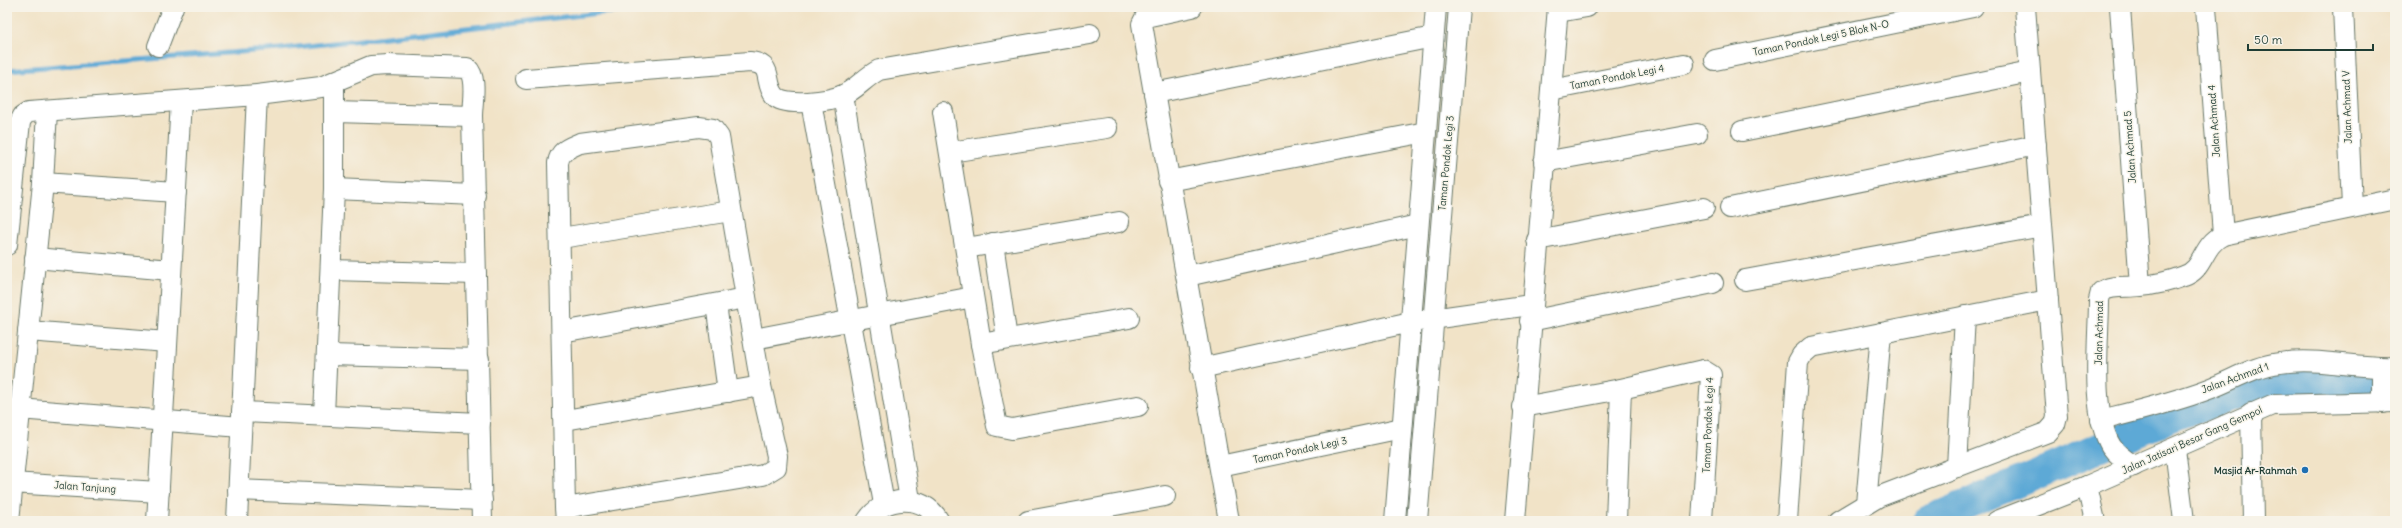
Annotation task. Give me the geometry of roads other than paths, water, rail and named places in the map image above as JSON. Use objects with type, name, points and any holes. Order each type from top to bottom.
[{"type":"street","points":[[158,46],[174,7]]},
{"type":"street","points":[[1192,7],[1150,16],[1144,20],[1142,24],[1168,181],[1187,276],[1201,368],[1229,521]]},
{"type":"street","points":[[1395,521],[1436,7]]},
{"type":"street","name":"Taman Pondok Legi 3","points":[[1417,521],[1460,7]]},
{"type":"street","points":[[1515,521],[1537,240],[1558,9],[1587,7]]},
{"type":"street","name":"Taman Pondok Legi 5 Blok N-O","points":[[1715,60],[1973,7]]},
{"type":"street","points":[[1838,521],[1878,497],[2048,432],[2056,424],[2057,416],[2025,7]]},
{"type":"street","name":"Jalan Achmad 5","points":[[2120,7],[2140,286]]},
{"type":"street","name":"Jalan Achmad 4","points":[[2206,7],[2223,235]]},
{"type":"street","name":"Jalan Achmad V","points":[[2343,7],[2352,206]]},
{"type":"street","points":[[526,79],[750,62],[758,63],[764,67],[773,94],[779,100],[811,102],[843,95],[853,89],[866,76],[879,70],[1090,34]]},
{"type":"street","points":[[1154,93],[1433,37]]},
{"type":"street","name":"Taman Pondok Legi 4","points":[[1551,90],[1684,64]]},
{"type":"street","points":[[7,245],[20,122],[26,113],[256,95],[320,87],[334,83],[371,66],[388,65],[467,68],[472,78],[482,521]]},
{"type":"street","points":[[1742,131],[2030,72]]},
{"type":"street","points":[[324,415],[329,355],[334,189],[334,83]]},
{"type":"street","points":[[237,521],[256,95]]},
{"type":"street","points":[[843,95],[910,500]]},
{"type":"street","points":[[157,521],[181,101]]},
{"type":"street","points":[[811,102],[884,504]]},
{"type":"street","points":[[8,521],[43,183],[47,111]]},
{"type":"street","points":[[335,112],[472,116]]},
{"type":"street","points":[[944,112],[973,297],[997,426],[1001,429],[1012,429],[1138,406]]},
{"type":"street","points":[[698,127],[713,128],[719,137],[761,386],[777,456],[776,467],[763,475],[566,514],[560,238],[559,157],[563,151],[580,143],[698,127]]},
{"type":"street","points":[[950,152],[1107,128]]},
{"type":"street","points":[[1168,181],[1426,132]]},
{"type":"street","points":[[1544,162],[1697,134]]},
{"type":"street","points":[[1730,208],[2036,145]]},
{"type":"street","points":[[43,183],[176,192]]},
{"type":"street","points":[[334,189],[475,195]]},
{"type":"street","name":"Jalan Achmad","points":[[2134,466],[2114,450],[2102,424],[2098,404],[2099,300],[2101,292],[2109,288],[2140,286],[2185,276],[2194,271],[2208,246],[2223,235],[2352,206],[2395,199]]},
{"type":"street","points":[[1537,240],[1704,208]]},
{"type":"street","points":[[560,238],[731,211]]},
{"type":"street","points":[[966,248],[1119,222]]},
{"type":"street","points":[[1187,276],[1418,225]]},
{"type":"street","points":[[1745,280],[2042,226]]},
{"type":"street","points":[[993,243],[1007,339]]},
{"type":"street","points":[[35,258],[171,270]]},
{"type":"street","points":[[331,270],[476,274]]},
{"type":"street","points":[[1201,368],[1411,322],[1433,319],[1531,313],[1713,283]]},
{"type":"street","points":[[754,339],[973,297]]},
{"type":"street","points":[[562,332],[746,298]]},
{"type":"street","points":[[1787,521],[1798,362],[1811,347],[2048,300]]},
{"type":"street","points":[[716,304],[728,392]]},
{"type":"street","points":[[1957,467],[1965,316]]},
{"type":"street","points":[[981,344],[1129,318]]},
{"type":"street","points":[[28,331],[167,342]]},
{"type":"street","points":[[1866,504],[1881,333]]},
{"type":"street","points":[[329,355],[479,360]]},
{"type":"street","name":"Jalan Achmad 1","points":[[2102,424],[2209,389],[2256,368],[2280,362],[2329,361],[2387,369]]},
{"type":"street","points":[[2386,400],[2387,369]]},
{"type":"street","name":"Taman Pondok Legi 4","points":[[1523,407],[1621,389],[1703,370],[1711,375],[1702,521]]},
{"type":"street","points":[[565,420],[761,386]]},
{"type":"street","points":[[1616,521],[1621,389]]},
{"type":"street","name":"Jalan Jatisari Besar Gang Gempol","points":[[1997,521],[2087,486],[2175,449],[2251,413],[2280,404],[2386,400]]},
{"type":"street","points":[[19,409],[163,420],[242,420],[324,415],[480,423]]},
{"type":"street","points":[[2251,413],[2252,521]]},
{"type":"street","name":"Taman Pondok Legi 3","points":[[1220,466],[1402,428]]},
{"type":"street","points":[[2175,449],[2184,521]]},
{"type":"street","name":"Jalan Tanjung","points":[[11,483],[159,492]]},
{"type":"street","points":[[2087,486],[2095,521]]},
{"type":"street","points":[[238,490],[482,500]]},
{"type":"street","points":[[1028,521],[1165,496]]},
{"type":"street","points":[[867,521],[884,504],[897,500],[910,500],[929,509],[939,521]]},
{"type":"waterway","points":[[7,70],[280,49],[600,13],[683,7]]},
{"type":"waterway","points":[[1927,521],[2179,414],[2274,382],[2395,384]]},
{"type":"place","name":"Masjid Ar-Rahmah","points":[[2305,470]]}]
